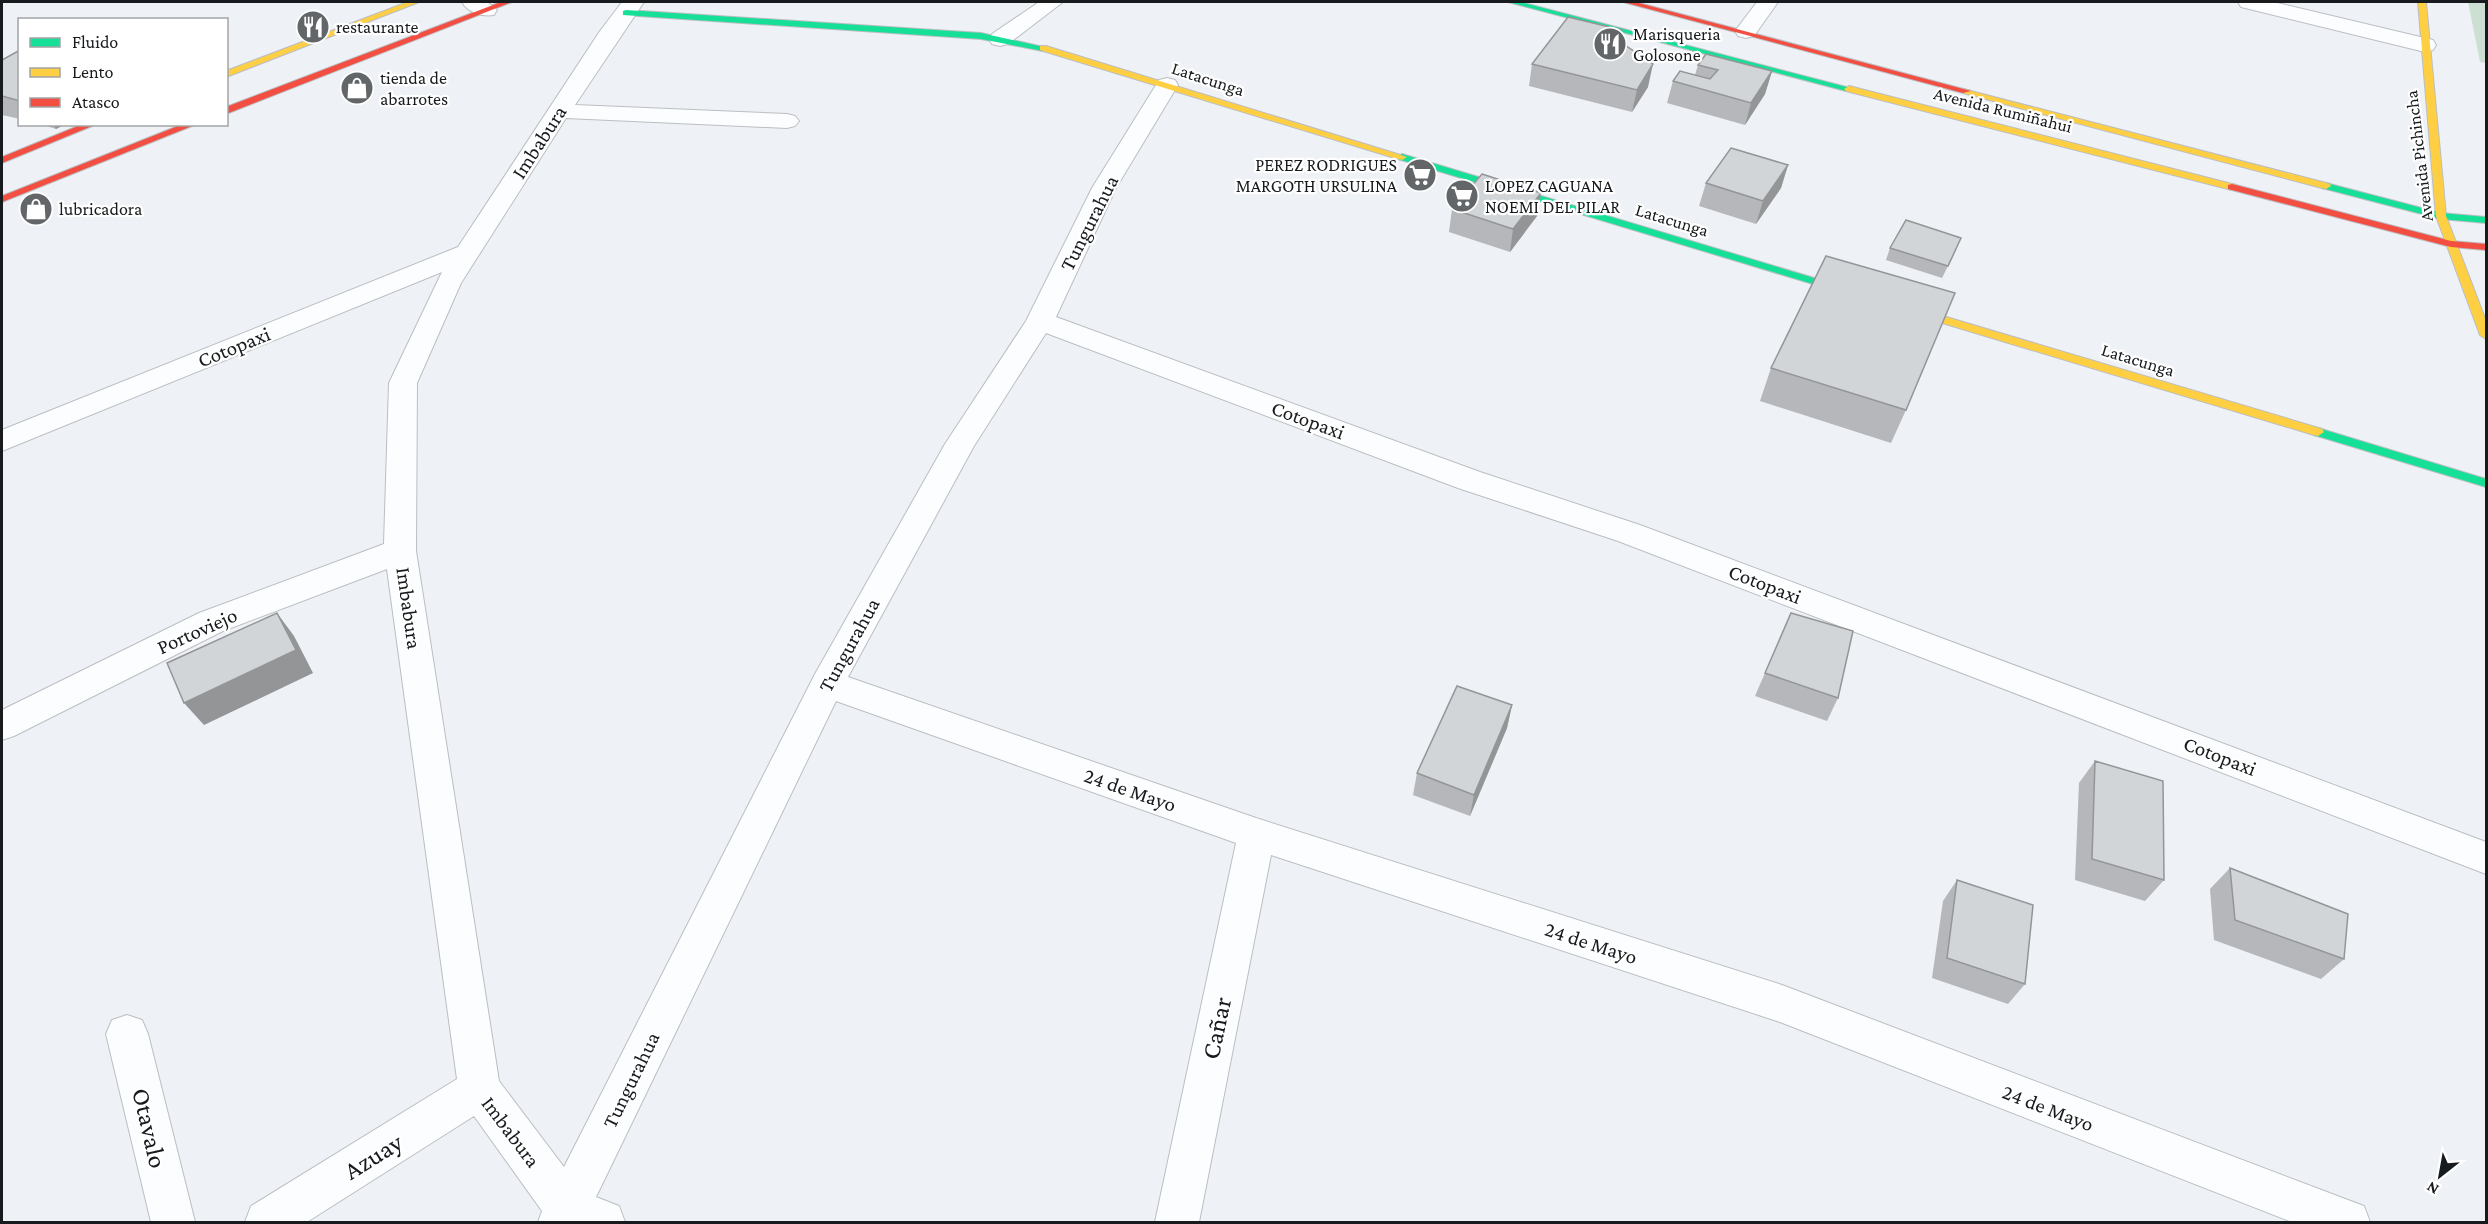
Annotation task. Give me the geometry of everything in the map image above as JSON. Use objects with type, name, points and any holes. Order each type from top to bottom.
[{"type":"main road","points":[[228,73],[415,2]]},
{"type":"main road","points":[[228,110],[479,6],[508,2]]},
{"type":"main road","name":"Avenida Rumiñahui","points":[[1512,2],[2451,244],[2487,247]]},
{"type":"main road","name":"Avenida Rumiñahui","points":[[1627,2],[1746,31],[2440,216],[2487,220]]},
{"type":"main road","name":"Avenida Pichincha","points":[[2422,2],[2440,216],[2487,335]]},
{"type":"main road","name":"Latacunga","points":[[630,7],[981,36],[1028,44],[2487,483]]},
{"type":"main road","points":[[2,160],[88,126]]},
{"type":"main road","points":[[2,199],[188,126]]},
{"type":"street","points":[[1000,39],[1052,2]]},
{"type":"street","points":[[1746,31],[1767,2]]},
{"type":"street","points":[[2249,2],[2425,45]]},
{"type":"street","name":"Imbabura","points":[[577,1218],[479,1089],[400,551],[403,383],[448,283],[611,31],[630,7]]},
{"type":"street","name":"Tungurahua","points":[[577,1218],[827,684],[960,444],[1040,321],[1104,188],[1167,85]]},
{"type":"street","points":[[560,111],[787,120]]},
{"type":"street","name":"Cotopaxi","points":[[2,441],[467,252]]},
{"type":"street","name":"Cotopaxi","points":[[1040,321],[1469,480],[1629,532],[2487,858]]},
{"type":"street","name":"Portoviejo","points":[[2,726],[211,622],[400,551]]},
{"type":"street","name":"24 de Mayo","points":[[827,684],[1256,834],[1782,1004],[2348,1222]]},
{"type":"street","name":"Cañar","points":[[1177,1222],[1256,834]]},
{"type":"street","name":"Otavalo","points":[[128,1034],[172,1222]]},
{"type":"street","name":"Azuay","points":[[267,1222],[479,1089]]},
{"type":"green space","points":[[2468,2],[2486,2],[2486,63],[2480,62]]},
{"type":"building","points":[[1568,17],[1622,30],[1616,39],[1653,64],[1637,90],[1532,64]]},
{"type":"building","points":[[18,51],[18,100],[2,96],[2,60]]},
{"type":"building","points":[[1706,54],[1772,71],[1751,103],[1673,81],[1680,71],[1710,79],[1718,70],[1698,65]]},
{"type":"building","points":[[1731,148],[1788,165],[1763,201],[1706,183]]},
{"type":"building","points":[[1482,174],[1541,193],[1513,229],[1452,209]]},
{"type":"building","points":[[1906,220],[1961,238],[1948,266],[1890,248]]},
{"type":"building","points":[[1826,256],[1955,293],[1906,410],[1771,368]]},
{"type":"building","points":[[277,613],[296,650],[184,703],[167,663]]},
{"type":"building","points":[[1791,613],[1853,631],[1838,698],[1765,673]]},
{"type":"building","points":[[1457,686],[1512,705],[1474,795],[1417,773]]},
{"type":"building","points":[[2095,761],[2163,781],[2164,880],[2092,859]]},
{"type":"building","points":[[2230,868],[2348,914],[2344,959],[2235,920]]},
{"type":"building","points":[[1957,880],[2033,905],[2025,984],[1947,958]]},
{"type":"traffic: fast","points":[[1512,2],[1849,89]]},
{"type":"traffic: fast","points":[[626,13],[981,36],[1043,48]]},
{"type":"traffic: fast","points":[[1402,157],[1943,320]]},
{"type":"traffic: fast","points":[[2326,186],[2441,216],[2486,220]]},
{"type":"traffic: fast","points":[[2318,432],[2486,483]]},
{"type":"traffic: slow","points":[[228,73],[415,2]]},
{"type":"traffic: slow","points":[[2422,2],[2441,216],[2486,335]]},
{"type":"traffic: slow","points":[[1043,48],[1402,157]]},
{"type":"traffic: slow","points":[[1849,89],[2232,187]]},
{"type":"traffic: slow","points":[[1966,91],[2326,186]]},
{"type":"traffic: slow","points":[[1943,320],[2318,432]]},
{"type":"traffic: jam","points":[[228,110],[508,2]]},
{"type":"traffic: jam","points":[[1627,2],[1966,91]]},
{"type":"traffic: jam","points":[[2,160],[88,126]]},
{"type":"traffic: jam","points":[[2,199],[188,126]]},
{"type":"traffic: jam","points":[[2232,187],[2451,244],[2486,247]]},
{"type":"place","name":"restaurante","points":[[313,27]]},
{"type":"place","name":"Marisqueria Golosone","points":[[1610,44]]},
{"type":"place","name":"tienda de abarrotes","points":[[357,88]]},
{"type":"place","name":"PEREZ RODRIGUES MARGOTH URSULINA","points":[[1420,175]]},
{"type":"place","name":"LOPEZ CAGUANA NOEMI DEL PILAR","points":[[1462,196]]},
{"type":"place","name":"lubricadora","points":[[36,209]]}]
